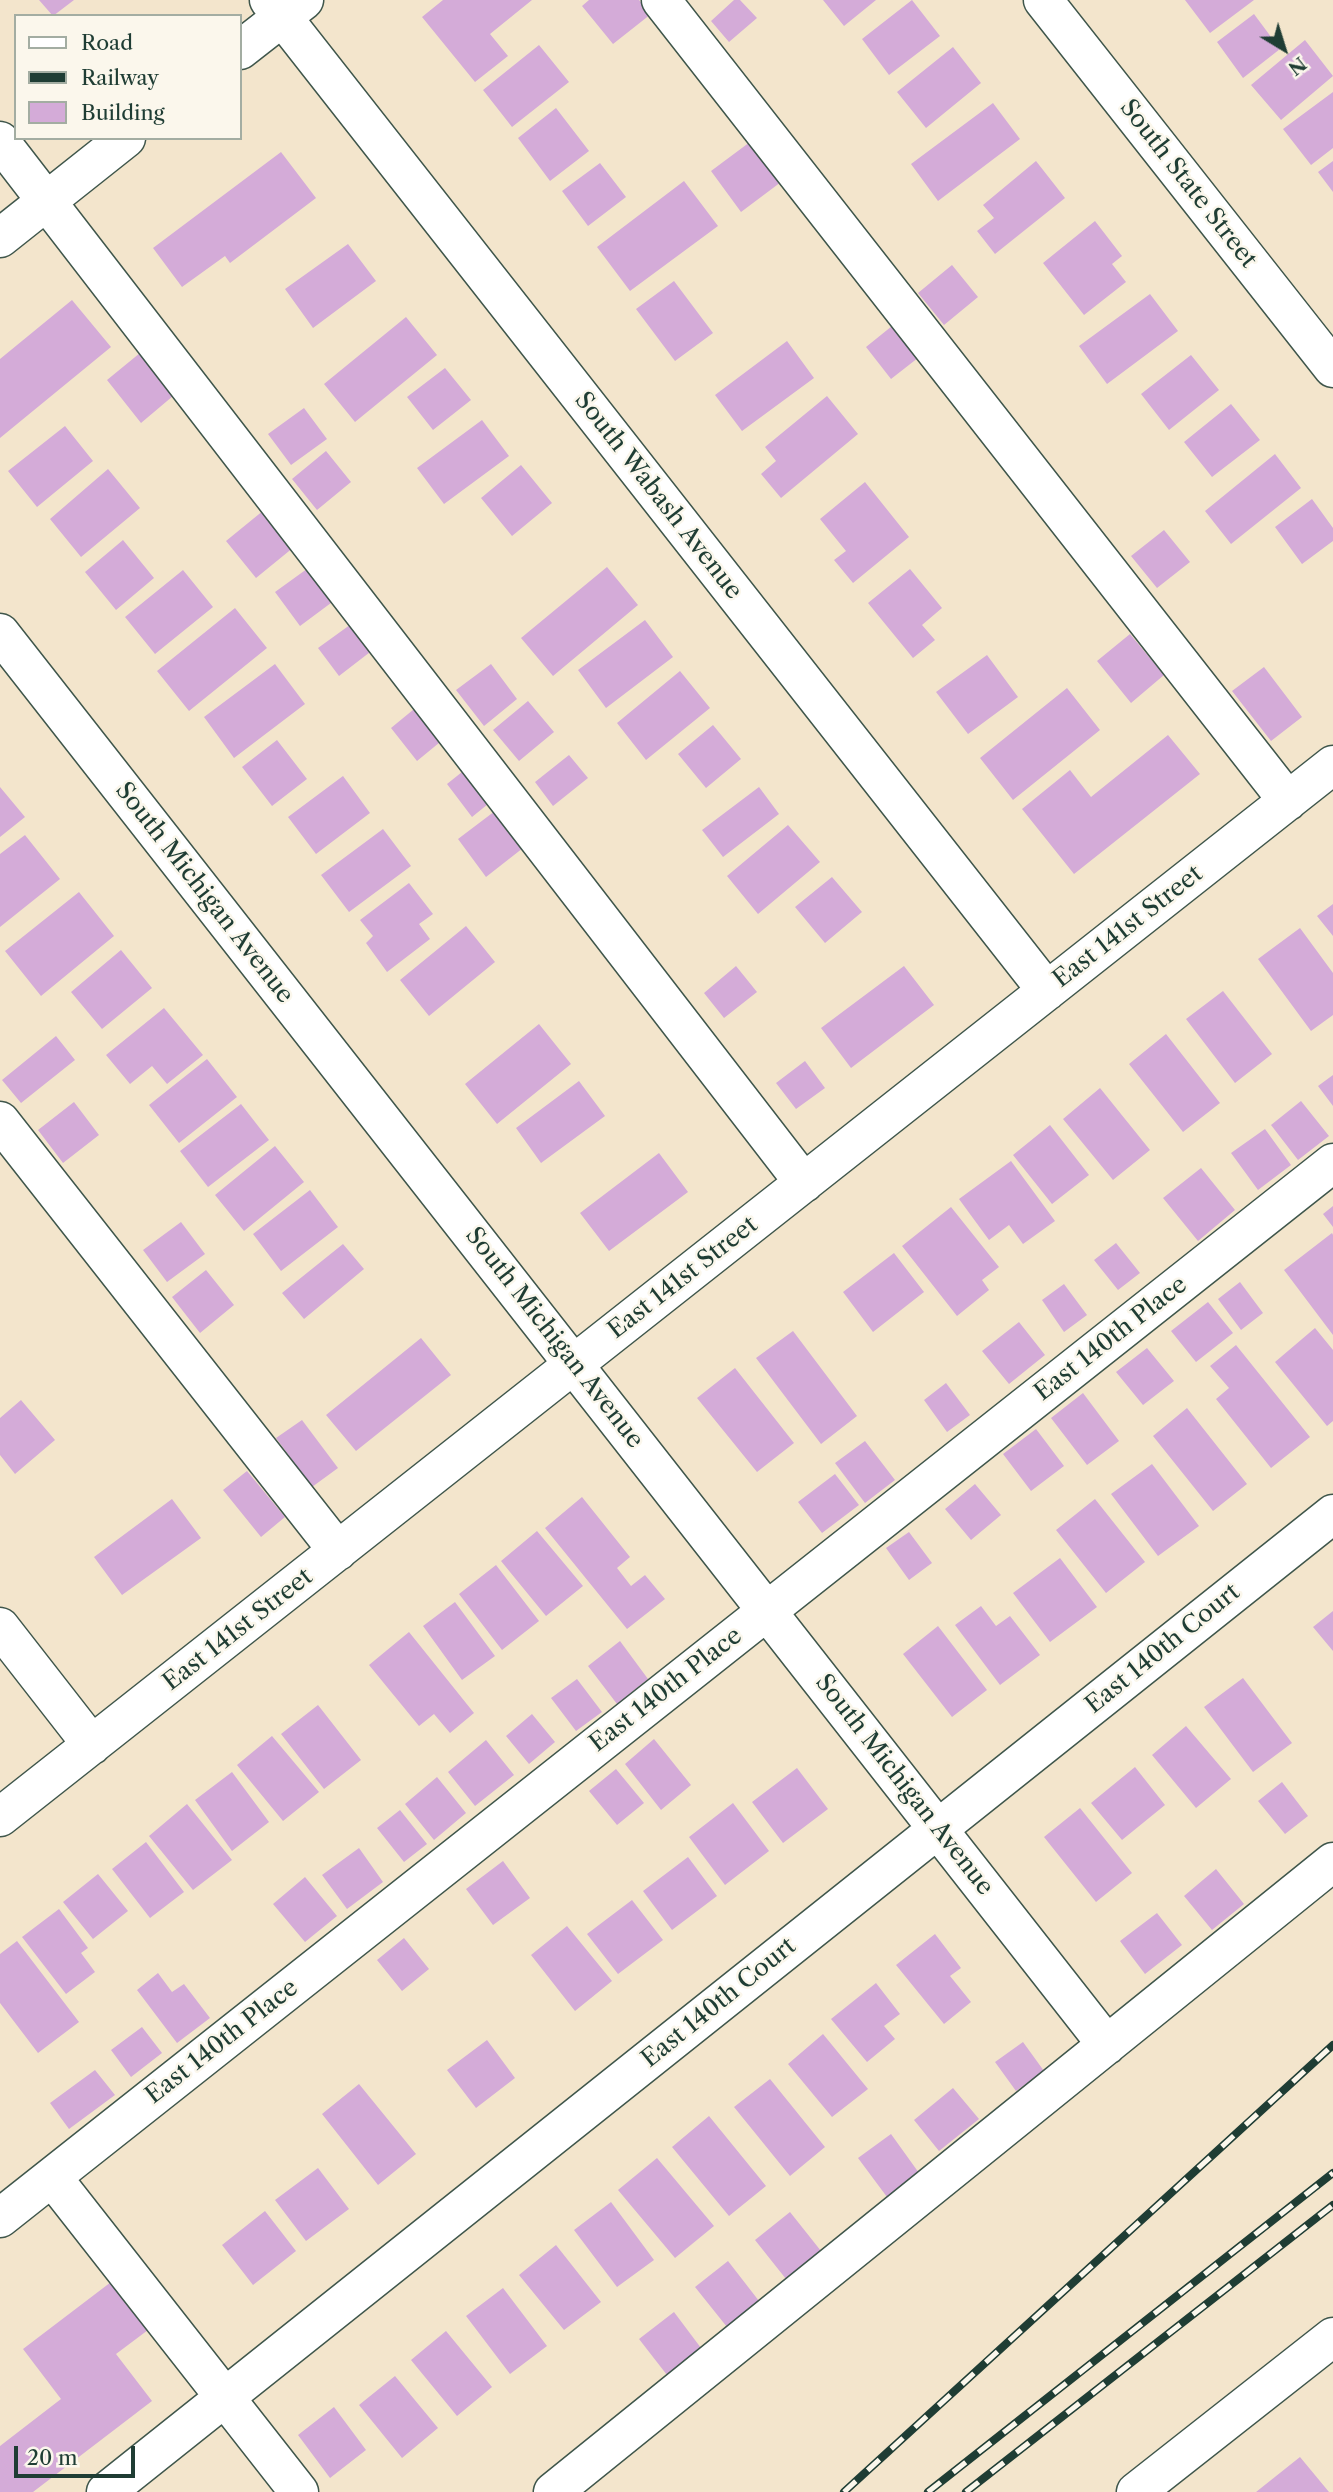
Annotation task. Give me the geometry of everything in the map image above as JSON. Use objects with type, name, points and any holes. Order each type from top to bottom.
[{"type":"street","points":[[661,0],[1288,801]]},
{"type":"street","name":"South State Street","points":[[1043,0],[1333,368]]},
{"type":"street","points":[[242,48],[285,6]]},
{"type":"street","name":"South Wabash Avenue","points":[[285,6],[1047,991]]},
{"type":"street","points":[[0,238],[124,140]]},
{"type":"street","points":[[0,141],[804,1183]]},
{"type":"street","name":"South Michigan Avenue","points":[[0,633],[1107,2045]]},
{"type":"street","name":"East 141st Street","points":[[0,1817],[1333,765]]},
{"type":"street","points":[[0,1121],[338,1551]]},
{"type":"street","name":"East 140th Place","points":[[0,2218],[1333,1163]]},
{"type":"street","name":"East 140th Court","points":[[106,2492],[1333,1514]]},
{"type":"street","points":[[0,1627],[92,1745]]},
{"type":"street","points":[[553,2492],[1333,1863]]},
{"type":"street","points":[[52,2177],[299,2492]]},
{"type":"street","points":[[1136,2492],[1333,2337]]},
{"type":"building","points":[[39,0],[74,0],[56,14],[51,14]]},
{"type":"building","points":[[443,0],[532,0],[490,34],[508,56],[475,82],[422,17]]},
{"type":"building","points":[[589,0],[639,0],[651,14],[613,44],[582,6]]},
{"type":"building","points":[[734,0],[740,0],[757,18],[729,42],[711,21]]},
{"type":"building","points":[[823,0],[876,0],[844,26]]},
{"type":"building","points":[[912,0],[940,36],[889,75],[862,39]]},
{"type":"building","points":[[1185,0],[1254,0],[1210,33]]},
{"type":"building","points":[[1254,14],[1280,49],[1243,78],[1217,42]]},
{"type":"building","points":[[1305,40],[1333,76],[1281,120],[1251,85]]},
{"type":"building","points":[[539,45],[569,82],[512,127],[483,90]]},
{"type":"building","points":[[953,47],[981,83],[926,128],[897,92]]},
{"type":"building","points":[[1333,92],[1333,148],[1311,165],[1283,129]]},
{"type":"building","points":[[993,103],[1020,139],[938,201],[911,164]]},
{"type":"building","points":[[556,108],[589,151],[550,181],[518,138]]},
{"type":"building","points":[[750,142],[781,182],[741,212],[711,171]]},
{"type":"building","points":[[281,152],[316,198],[230,263],[225,256],[182,287],[153,248]]},
{"type":"building","points":[[1036,161],[1065,198],[995,254],[977,231],[994,218],[983,205]]},
{"type":"building","points":[[1333,161],[1333,192],[1318,172]]},
{"type":"building","points":[[600,163],[626,197],[588,226],[562,191]]},
{"type":"building","points":[[684,181],[718,226],[630,291],[597,247]]},
{"type":"building","points":[[1095,221],[1122,256],[1112,264],[1126,282],[1084,315],[1043,263]]},
{"type":"building","points":[[348,244],[376,281],[313,328],[285,289]]},
{"type":"building","points":[[952,265],[978,297],[944,325],[918,293]]},
{"type":"building","points":[[674,281],[713,333],[675,361],[636,309]]},
{"type":"building","points":[[1150,294],[1178,331],[1107,384],[1079,346]]},
{"type":"building","points":[[72,300],[111,347],[0,438],[0,359]]},
{"type":"building","points":[[406,317],[437,355],[355,422],[324,384]]},
{"type":"building","points":[[897,322],[923,354],[891,379],[866,347]]},
{"type":"building","points":[[787,341],[814,378],[742,431],[715,395]]},
{"type":"building","points":[[140,353],[173,396],[141,423],[107,380]]},
{"type":"building","points":[[1191,355],[1219,390],[1169,430],[1141,394]]},
{"type":"building","points":[[445,368],[471,400],[433,430],[407,397]]},
{"type":"building","points":[[827,396],[858,434],[781,498],[761,474],[776,461],[765,447]]},
{"type":"building","points":[[1231,404],[1260,440],[1212,477],[1184,442]]},
{"type":"building","points":[[304,408],[327,439],[291,465],[268,434]]},
{"type":"building","points":[[482,420],[509,456],[444,504],[417,468]]},
{"type":"building","points":[[65,426],[93,461],[37,507],[8,471]]},
{"type":"building","points":[[326,451],[351,482],[317,510],[292,479]]},
{"type":"building","points":[[1275,454],[1301,488],[1231,544],[1205,511]]},
{"type":"building","points":[[521,465],[552,503],[512,536],[481,498]]},
{"type":"building","points":[[108,469],[140,508],[81,557],[50,519]]},
{"type":"building","points":[[865,482],[909,537],[853,583],[834,560],[846,551],[820,519]]},
{"type":"building","points":[[1312,499],[1333,528],[1333,541],[1302,564],[1275,527]]},
{"type":"building","points":[[264,510],[294,547],[256,578],[226,541]]},
{"type":"building","points":[[1164,530],[1190,562],[1157,588],[1131,556]]},
{"type":"building","points":[[123,540],[154,578],[116,610],[85,572]]},
{"type":"building","points":[[311,566],[335,600],[300,626],[275,592]]},
{"type":"building","points":[[607,567],[638,605],[553,676],[521,638]]},
{"type":"building","points":[[910,569],[942,608],[922,625],[935,640],[913,658],[868,603]]},
{"type":"building","points":[[183,570],[213,607],[155,654],[125,617]]},
{"type":"building","points":[[235,608],[267,648],[189,711],[157,671]]},
{"type":"building","points":[[645,620],[673,657],[606,708],[578,670]]},
{"type":"building","points":[[354,622],[374,649],[339,676],[318,648]]},
{"type":"building","points":[[1130,634],[1164,675],[1131,703],[1097,661]]},
{"type":"building","points":[[987,655],[1018,697],[968,734],[936,692]]},
{"type":"building","points":[[275,664],[305,704],[234,758],[204,717]]},
{"type":"building","points":[[491,664],[517,699],[484,726],[456,690]]},
{"type":"building","points":[[1264,667],[1302,717],[1271,741],[1232,691]]},
{"type":"building","points":[[680,671],[710,708],[646,760],[617,723]]},
{"type":"building","points":[[1067,688],[1100,730],[1013,800],[980,758]]},
{"type":"building","points":[[528,701],[554,732],[519,761],[493,730]]},
{"type":"building","points":[[419,705],[445,738],[417,761],[391,728]]},
{"type":"building","points":[[713,725],[741,759],[706,788],[678,754]]},
{"type":"building","points":[[1168,735],[1200,774],[1074,874],[1022,809],[1070,770],[1091,797]]},
{"type":"building","points":[[277,740],[307,779],[272,806],[242,767]]},
{"type":"building","points":[[569,755],[588,778],[553,806],[535,782]]},
{"type":"building","points":[[467,768],[493,800],[472,817],[447,784]]},
{"type":"building","points":[[343,776],[370,813],[316,854],[288,817]]},
{"type":"building","points":[[0,787],[25,817],[0,837]]},
{"type":"building","points":[[759,787],[779,814],[723,857],[702,830]]},
{"type":"building","points":[[495,811],[523,848],[486,877],[458,839]]},
{"type":"building","points":[[788,825],[820,862],[758,914],[727,876]]},
{"type":"building","points":[[383,829],[411,866],[349,912],[321,875]]},
{"type":"building","points":[[25,835],[60,879],[0,927],[0,854]]},
{"type":"building","points":[[832,877],[862,912],[825,943],[795,907]]},
{"type":"building","points":[[409,883],[433,914],[419,924],[430,939],[387,972],[366,943],[373,936],[360,920]]},
{"type":"building","points":[[79,892],[114,936],[41,996],[5,951]]},
{"type":"building","points":[[1333,904],[1333,936],[1317,916]]},
{"type":"building","points":[[466,926],[495,962],[429,1016],[400,980]]},
{"type":"building","points":[[1300,928],[1333,973],[1333,1015],[1311,1031],[1258,959]]},
{"type":"building","points":[[121,950],[152,988],[102,1029],[71,992]]},
{"type":"building","points":[[736,966],[757,992],[724,1018],[704,993]]},
{"type":"building","points":[[904,966],[934,1005],[851,1068],[821,1028]]},
{"type":"building","points":[[1223,991],[1272,1054],[1235,1083],[1186,1019]]},
{"type":"building","points":[[164,1008],[203,1055],[167,1084],[152,1066],[130,1084],[106,1055]]},
{"type":"building","points":[[539,1024],[571,1064],[497,1124],[465,1084]]},
{"type":"building","points":[[1166,1034],[1220,1103],[1183,1132],[1129,1064]]},
{"type":"building","points":[[56,1036],[75,1060],[21,1103],[2,1080]]},
{"type":"building","points":[[207,1059],[237,1097],[179,1143],[149,1105]]},
{"type":"building","points":[[805,1061],[825,1088],[796,1109],[776,1083]]},
{"type":"building","points":[[1333,1075],[1333,1106],[1318,1086]]},
{"type":"building","points":[[579,1081],[605,1116],[541,1163],[516,1128]]},
{"type":"building","points":[[1100,1088],[1150,1150],[1113,1180],[1063,1119]]},
{"type":"building","points":[[1301,1101],[1329,1136],[1298,1160],[1271,1125]]},
{"type":"building","points":[[74,1102],[99,1135],[63,1163],[38,1130]]},
{"type":"building","points":[[241,1104],[269,1140],[208,1187],[180,1151]]},
{"type":"building","points":[[1050,1125],[1089,1175],[1052,1204],[1013,1155]]},
{"type":"building","points":[[1265,1129],[1291,1165],[1258,1190],[1231,1153]]},
{"type":"building","points":[[275,1146],[304,1182],[244,1231],[215,1195]]},
{"type":"building","points":[[659,1153],[688,1192],[609,1251],[580,1213]]},
{"type":"building","points":[[1011,1161],[1055,1221],[1023,1244],[1009,1225],[989,1240],[959,1199]]},
{"type":"building","points":[[1201,1168],[1235,1210],[1198,1241],[1163,1198]]},
{"type":"building","points":[[310,1190],[338,1227],[281,1271],[253,1234]]},
{"type":"building","points":[[1333,1206],[1333,1227],[1323,1214]]},
{"type":"building","points":[[951,1207],[999,1267],[982,1280],[989,1290],[957,1316],[902,1246]]},
{"type":"building","points":[[181,1222],[205,1254],[167,1282],[143,1250]]},
{"type":"building","points":[[1332,1233],[1333,1235],[1333,1335],[1284,1270]]},
{"type":"building","points":[[1116,1243],[1140,1273],[1118,1290],[1094,1260]]},
{"type":"building","points":[[343,1244],[364,1269],[304,1319],[282,1293]]},
{"type":"building","points":[[894,1253],[924,1292],[873,1332],[843,1292]]},
{"type":"building","points":[[206,1270],[234,1305],[200,1333],[172,1297]]},
{"type":"building","points":[[1240,1282],[1263,1313],[1241,1330],[1218,1299]]},
{"type":"building","points":[[1064,1284],[1087,1315],[1064,1332],[1042,1300]]},
{"type":"building","points":[[1208,1302],[1233,1333],[1196,1362],[1171,1331]]},
{"type":"building","points":[[1019,1322],[1045,1355],[1009,1384],[982,1351]]},
{"type":"building","points":[[1315,1328],[1333,1350],[1333,1421],[1327,1426],[1275,1362]]},
{"type":"building","points":[[793,1331],[857,1416],[821,1444],[756,1358]]},
{"type":"building","points":[[421,1338],[451,1375],[356,1451],[326,1415]]},
{"type":"building","points":[[1236,1345],[1310,1437],[1271,1468],[1216,1399],[1229,1388],[1210,1366]]},
{"type":"building","points":[[1147,1348],[1174,1381],[1143,1405],[1116,1372]]},
{"type":"building","points":[[735,1368],[794,1443],[757,1472],[697,1398]]},
{"type":"building","points":[[946,1383],[970,1415],[947,1432],[924,1400]]},
{"type":"building","points":[[1083,1393],[1119,1441],[1087,1465],[1051,1418]]},
{"type":"building","points":[[21,1400],[55,1440],[15,1474],[0,1455],[0,1418]]},
{"type":"building","points":[[1187,1408],[1247,1484],[1213,1511],[1153,1436]]},
{"type":"building","points":[[302,1420],[338,1468],[312,1487],[276,1438]]},
{"type":"building","points":[[1036,1429],[1064,1466],[1031,1491],[1003,1454]]},
{"type":"building","points":[[865,1441],[895,1480],[865,1503],[835,1463]]},
{"type":"building","points":[[1152,1464],[1199,1526],[1158,1556],[1111,1494]]},
{"type":"building","points":[[247,1471],[285,1517],[261,1537],[223,1490]]},
{"type":"building","points":[[835,1474],[859,1505],[822,1533],[798,1502]]},
{"type":"building","points":[[975,1484],[1001,1515],[971,1540],[945,1509]]},
{"type":"building","points":[[582,1497],[630,1557],[617,1568],[631,1586],[645,1575],[665,1599],[627,1629],[545,1528]]},
{"type":"building","points":[[172,1499],[201,1538],[122,1595],[94,1557]]},
{"type":"building","points":[[1095,1499],[1145,1562],[1106,1593],[1056,1530]]},
{"type":"building","points":[[537,1531],[583,1586],[546,1616],[501,1561]]},
{"type":"building","points":[[909,1532],[932,1563],[909,1580],[886,1548]]},
{"type":"building","points":[[1060,1558],[1097,1607],[1050,1642],[1013,1593]]},
{"type":"building","points":[[496,1565],[539,1621],[502,1650],[459,1594]]},
{"type":"building","points":[[455,1602],[495,1656],[462,1680],[423,1626]]},
{"type":"building","points":[[981,1606],[996,1626],[1010,1616],[1040,1655],[1000,1685],[955,1625]]},
{"type":"building","points":[[1333,1611],[1333,1651],[1313,1627]]},
{"type":"building","points":[[938,1626],[987,1690],[952,1717],[903,1654]]},
{"type":"building","points":[[409,1632],[474,1713],[450,1733],[434,1714],[419,1726],[369,1665]]},
{"type":"building","points":[[620,1641],[648,1679],[617,1704],[588,1666]]},
{"type":"building","points":[[1243,1678],[1292,1743],[1253,1772],[1204,1707]]},
{"type":"building","points":[[577,1679],[602,1712],[576,1731],[551,1698]]},
{"type":"building","points":[[318,1705],[361,1760],[324,1789],[281,1734]]},
{"type":"building","points":[[532,1714],[555,1742],[529,1764],[506,1736]]},
{"type":"building","points":[[1186,1726],[1231,1779],[1196,1808],[1152,1755]]},
{"type":"building","points":[[272,1736],[319,1792],[283,1821],[237,1765]]},
{"type":"building","points":[[654,1739],[691,1785],[661,1810],[625,1764]]},
{"type":"building","points":[[486,1740],[514,1775],[475,1806],[448,1772]]},
{"type":"building","points":[[1135,1767],[1165,1805],[1122,1840],[1091,1803]]},
{"type":"building","points":[[797,1768],[828,1809],[783,1843],[752,1802]]},
{"type":"building","points":[[616,1769],[644,1803],[617,1825],[589,1791]]},
{"type":"building","points":[[232,1772],[269,1822],[232,1851],[195,1800]]},
{"type":"building","points":[[437,1777],[466,1813],[434,1840],[405,1804]]},
{"type":"building","points":[[1282,1782],[1308,1816],[1285,1834],[1258,1801]]},
{"type":"building","points":[[733,1803],[769,1851],[725,1885],[689,1837]]},
{"type":"building","points":[[187,1804],[232,1860],[193,1890],[149,1836]]},
{"type":"building","points":[[1080,1808],[1132,1873],[1096,1902],[1044,1837]]},
{"type":"building","points":[[400,1810],[427,1844],[404,1862],[377,1828]]},
{"type":"building","points":[[146,1842],[184,1892],[150,1918],[112,1869]]},
{"type":"building","points":[[359,1848],[383,1882],[347,1909],[322,1875]]},
{"type":"building","points":[[688,1857],[717,1896],[672,1930],[643,1891]]},
{"type":"building","points":[[503,1861],[530,1898],[493,1925],[466,1889]]},
{"type":"building","points":[[1216,1869],[1244,1904],[1212,1930],[1184,1896]]},
{"type":"building","points":[[98,1874],[128,1911],[93,1939],[63,1902]]},
{"type":"building","points":[[305,1877],[337,1916],[305,1942],[273,1904]]},
{"type":"building","points":[[632,1900],[663,1940],[618,1974],[587,1934]]},
{"type":"building","points":[[59,1909],[88,1948],[81,1953],[95,1972],[66,1994],[22,1937]]},
{"type":"building","points":[[1157,1913],[1182,1945],[1145,1974],[1120,1941]]},
{"type":"building","points":[[567,1926],[612,1981],[575,2011],[531,1955]]},
{"type":"building","points":[[935,1934],[961,1968],[950,1976],[971,2002],[944,2024],[896,1965]]},
{"type":"building","points":[[404,1938],[429,1969],[402,1991],[377,1960]]},
{"type":"building","points":[[17,1941],[79,2022],[38,2053],[0,2003],[0,1954]]},
{"type":"building","points":[[158,1973],[172,1992],[184,1984],[210,2018],[177,2043],[137,1990]]},
{"type":"building","points":[[876,1983],[900,2014],[884,2026],[895,2039],[867,2062],[831,2019]]},
{"type":"building","points":[[142,2027],[162,2053],[131,2077],[111,2050]]},
{"type":"building","points":[[823,2034],[868,2089],[832,2117],[788,2064]]},
{"type":"building","points":[[487,2040],[515,2078],[476,2108],[447,2070]]},
{"type":"building","points":[[1023,2042],[1044,2071],[1016,2091],[995,2062]]},
{"type":"building","points":[[95,2070],[115,2095],[69,2129],[50,2103]]},
{"type":"building","points":[[770,2079],[825,2147],[790,2176],[734,2107]]},
{"type":"building","points":[[359,2084],[416,2154],[378,2185],[322,2114]]},
{"type":"building","points":[[953,2088],[979,2119],[939,2151],[914,2120]]},
{"type":"building","points":[[709,2116],[766,2186],[729,2216],[672,2147]]},
{"type":"building","points":[[891,2134],[919,2173],[887,2197],[858,2158]]},
{"type":"building","points":[[657,2158],[714,2226],[675,2258],[618,2190]]},
{"type":"building","points":[[318,2168],[349,2209],[306,2241],[275,2200]]},
{"type":"building","points":[[611,2202],[654,2260],[617,2287],[574,2230]]},
{"type":"building","points":[[265,2211],[296,2251],[253,2285],[222,2245]]},
{"type":"building","points":[[790,2212],[821,2251],[786,2279],[755,2240]]},
{"type":"building","points":[[556,2245],[601,2302],[564,2330],[519,2275]]},
{"type":"building","points":[[728,2261],[759,2301],[727,2327],[695,2287]]},
{"type":"building","points":[[115,2279],[152,2327],[116,2354],[152,2401],[33,2492],[0,2492],[0,2446],[61,2399],[23,2349]]},
{"type":"building","points":[[503,2288],[547,2346],[510,2374],[466,2316]]},
{"type":"building","points":[[674,2312],[701,2348],[667,2375],[639,2339]]},
{"type":"building","points":[[446,2331],[492,2387],[457,2416],[411,2360]]},
{"type":"building","points":[[395,2376],[438,2428],[402,2458],[359,2405]]},
{"type":"building","points":[[334,2407],[366,2450],[330,2478],[298,2435]]},
{"type":"building","points":[[1300,2457],[1329,2492],[1256,2492]]},
{"type":"railway","points":[[844,2492],[1333,2045]]},
{"type":"railway","points":[[928,2492],[1333,2173]]},
{"type":"railway","points":[[966,2492],[1333,2205]]}]
